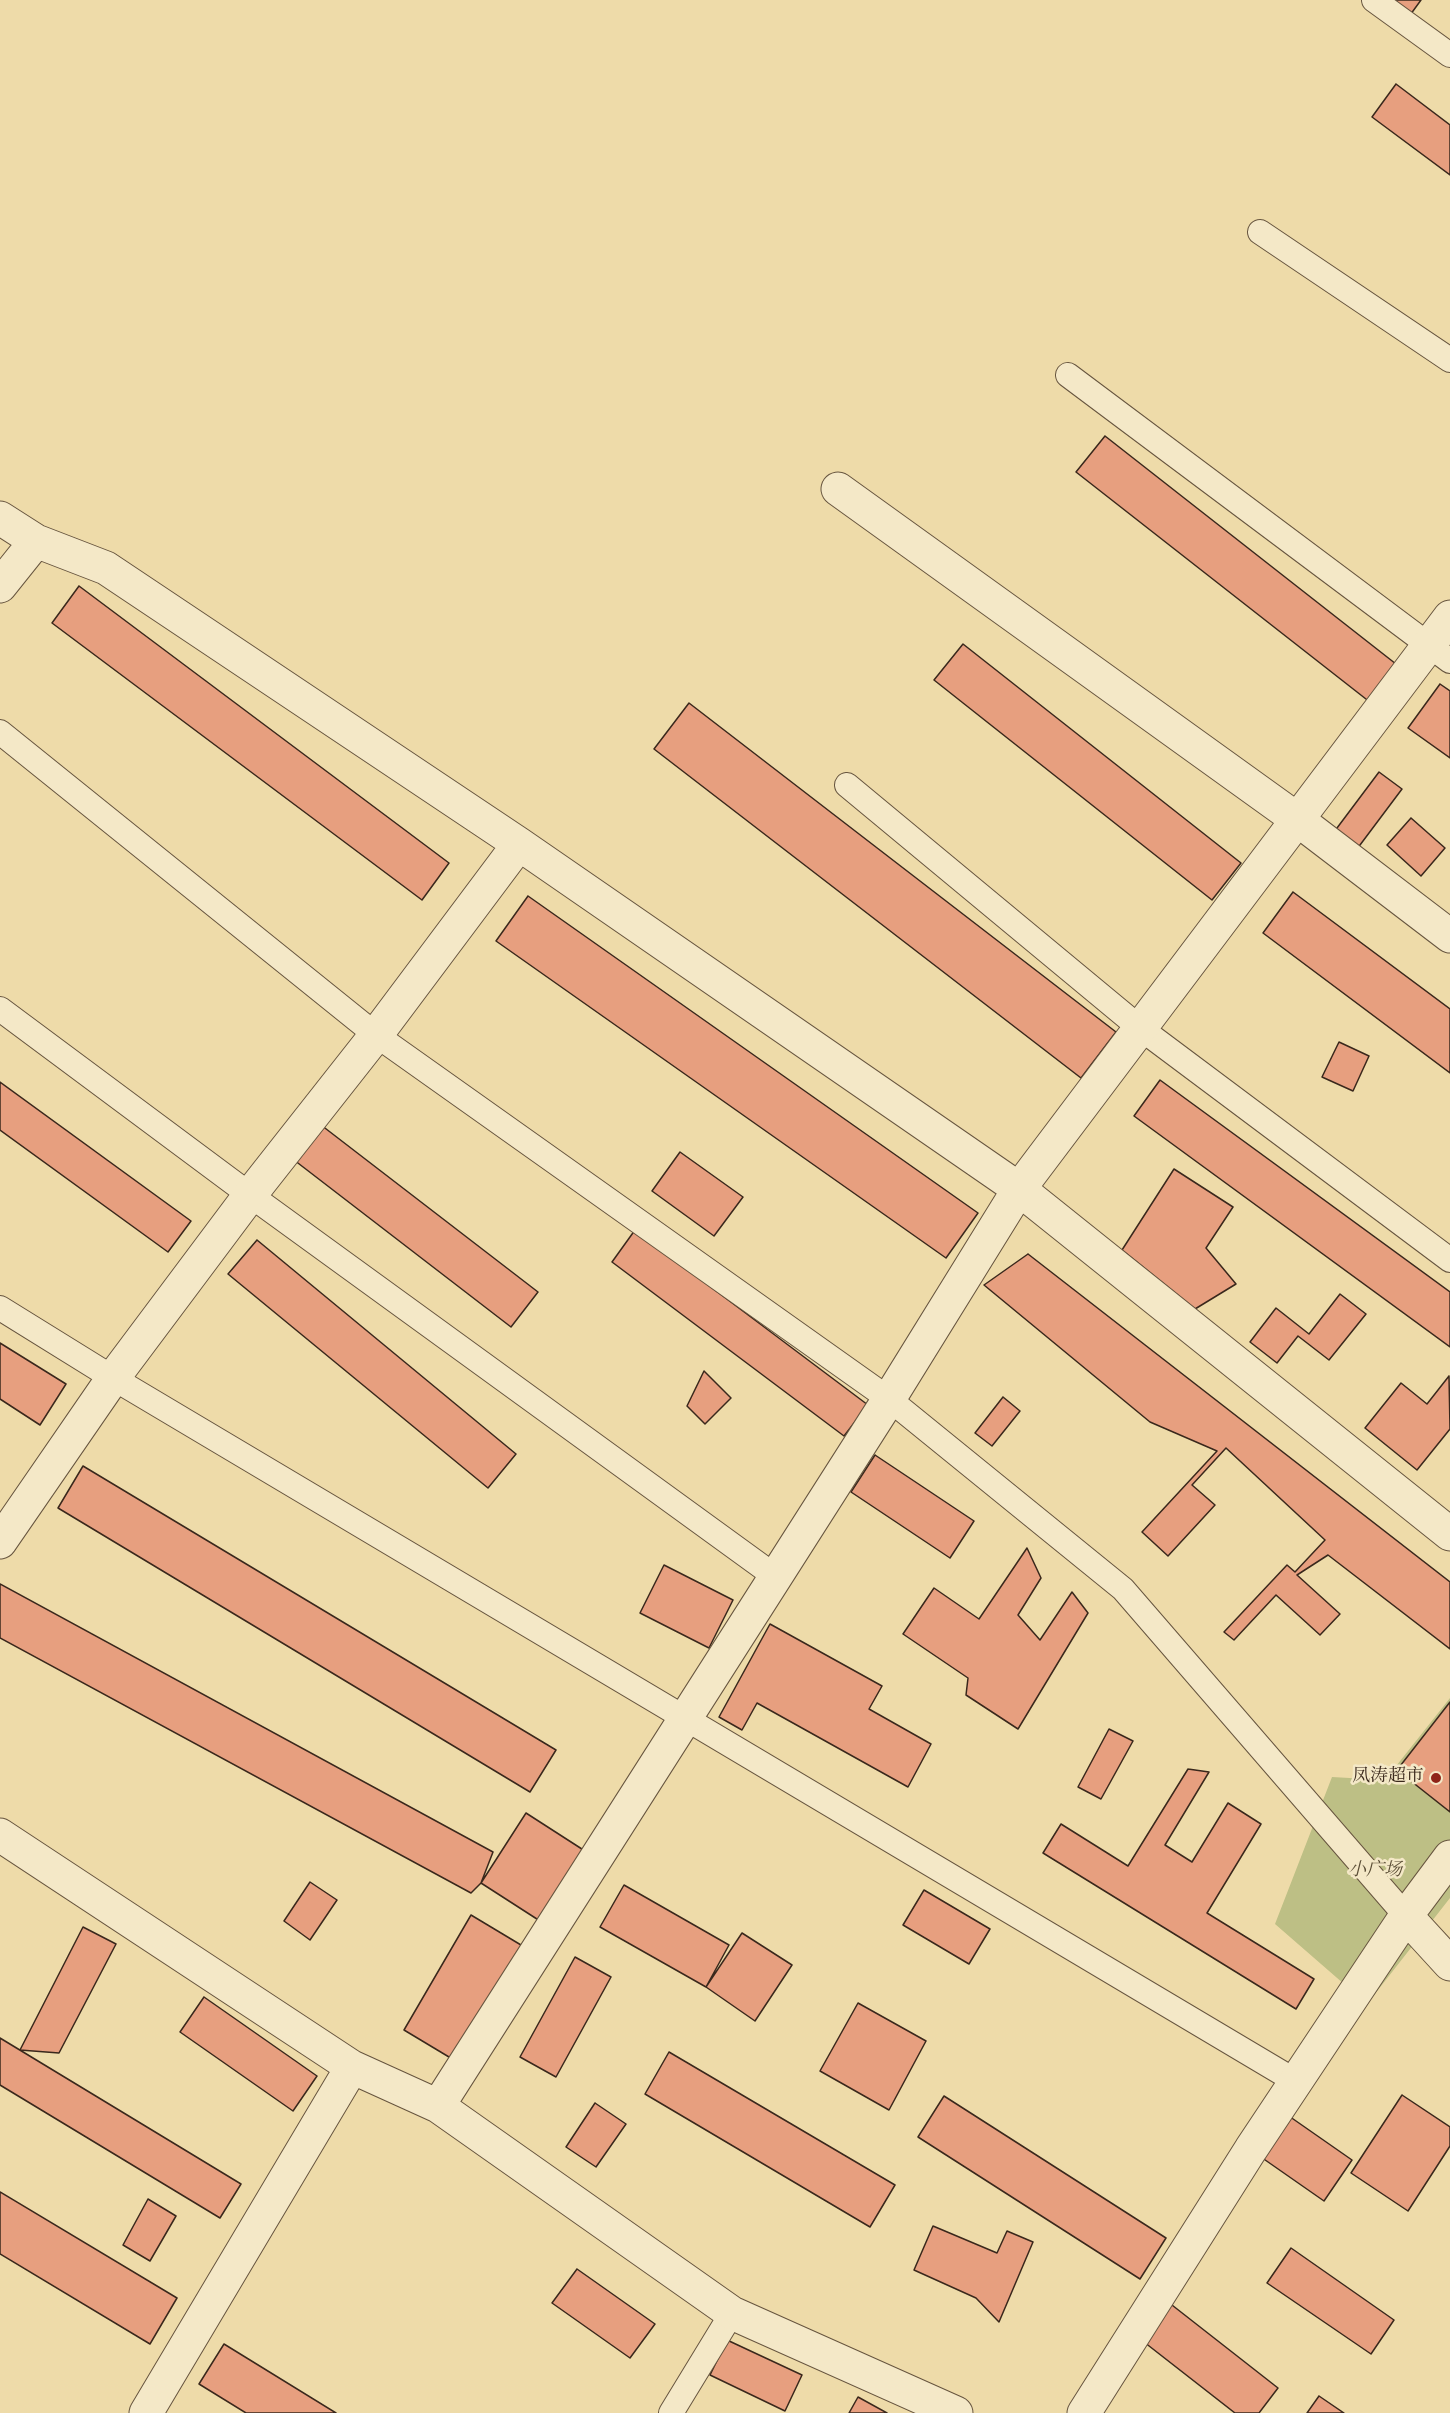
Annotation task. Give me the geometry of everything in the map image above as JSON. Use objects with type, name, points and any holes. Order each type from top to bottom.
[{"type":"street","points":[[838,489],[1298,819],[1450,936]]},
{"type":"street","points":[[0,518],[36,541],[106,568],[519,844],[1019,1189],[1450,1534]]},
{"type":"street","points":[[0,586],[36,541]]},
{"type":"street","points":[[438,2106],[889,1399],[1019,1189],[1298,819],[1439,653],[1450,617]]},
{"type":"street","points":[[0,1542],[112,1378],[250,1195],[376,1035],[519,844]]},
{"type":"street","points":[[0,1834],[352,2067],[438,2106],[732,2313],[956,2413]]},
{"type":"street","points":[[1084,2413],[1251,2149],[1406,1916],[1450,1857]]},
{"type":"street","points":[[1406,1916],[1450,1964]]},
{"type":"street","points":[[146,2413],[352,2067]]},
{"type":"lane","points":[[1374,0],[1450,55]]},
{"type":"lane","points":[[1260,232],[1450,360]]},
{"type":"lane","points":[[1068,375],[1439,653]]},
{"type":"lane","points":[[0,732],[376,1035],[889,1399],[1124,1589],[1406,1916]]},
{"type":"lane","points":[[847,785],[1140,1028],[1450,1260]]},
{"type":"lane","points":[[0,1009],[250,1195],[776,1577]]},
{"type":"lane","points":[[0,1308],[112,1378],[1297,2082]]},
{"type":"lane","points":[[670,2413],[732,2313]]},
{"type":"green space","name":"小广场","points":[[1450,1698],[1450,1898],[1367,2004],[1275,1924],[1332,1777],[1385,1780]]},
{"type":"building","points":[[1374,0],[1421,0],[1405,22]]},
{"type":"building","points":[[1396,84],[1450,125],[1450,175],[1372,117]]},
{"type":"building","points":[[1105,436],[1396,664],[1380,710],[1076,472]]},
{"type":"building","points":[[79,586],[449,863],[422,900],[52,623]]},
{"type":"building","points":[[963,644],[1241,863],[1212,900],[934,680]]},
{"type":"building","points":[[1440,684],[1450,691],[1450,758],[1408,728]]},
{"type":"building","points":[[689,703],[1116,1032],[1081,1078],[654,749]]},
{"type":"building","points":[[1379,772],[1402,789],[1357,849],[1334,832]]},
{"type":"building","points":[[1411,818],[1445,848],[1421,876],[1387,845]]},
{"type":"building","points":[[1293,892],[1450,1009],[1450,1073],[1263,933]]},
{"type":"building","points":[[528,896],[978,1213],[946,1258],[496,941]]},
{"type":"building","points":[[1339,1042],[1369,1056],[1353,1091],[1322,1077]]},
{"type":"building","points":[[1160,1080],[1450,1292],[1450,1347],[1134,1116]]},
{"type":"building","points":[[0,1082],[191,1221],[168,1252],[0,1130]]},
{"type":"building","points":[[321,1125],[538,1292],[511,1327],[294,1160]]},
{"type":"building","points":[[680,1152],[743,1197],[714,1236],[652,1191]]},
{"type":"building","points":[[1174,1169],[1233,1207],[1206,1248],[1236,1284],[1195,1309],[1122,1250]]},
{"type":"building","points":[[635,1230],[868,1405],[844,1436],[612,1262]]},
{"type":"building","points":[[257,1240],[516,1454],[488,1488],[228,1274]]},
{"type":"building","points":[[1028,1254],[1450,1582],[1450,1649],[1328,1555],[1297,1575],[1340,1614],[1320,1635],[1276,1595],[1234,1640],[1224,1632],[1287,1565],[1295,1572],[1325,1540],[1226,1448],[1192,1485],[1215,1505],[1168,1556],[1142,1532],[1217,1451],[1150,1422],[984,1285]]},
{"type":"building","points":[[1340,1294],[1366,1314],[1329,1360],[1298,1336],[1277,1363],[1250,1342],[1276,1308],[1309,1334]]},
{"type":"building","points":[[0,1343],[66,1384],[40,1425],[0,1399]]},
{"type":"building","points":[[704,1371],[731,1398],[705,1424],[687,1406]]},
{"type":"building","points":[[1449,1376],[1450,1429],[1417,1470],[1365,1428],[1401,1383],[1427,1404]]},
{"type":"building","points":[[1003,1397],[1020,1411],[992,1446],[975,1433]]},
{"type":"building","points":[[875,1455],[974,1521],[950,1558],[851,1492]]},
{"type":"building","points":[[83,1466],[556,1750],[530,1792],[58,1508]]},
{"type":"building","points":[[1027,1548],[1041,1578],[1018,1615],[1040,1640],[1072,1592],[1088,1613],[1018,1729],[966,1695],[968,1678],[903,1634],[934,1588],[979,1619]]},
{"type":"building","points":[[664,1565],[733,1600],[709,1648],[640,1613]]},
{"type":"building","points":[[0,1584],[493,1852],[481,1883],[471,1893],[0,1638]]},
{"type":"building","points":[[770,1624],[882,1686],[869,1709],[931,1744],[908,1787],[757,1703],[742,1730],[719,1717]]},
{"type":"building","points":[[1450,1702],[1450,1812],[1397,1770]]},
{"type":"building","points":[[1109,1729],[1133,1741],[1101,1799],[1078,1787]]},
{"type":"building","points":[[1188,1769],[1209,1772],[1165,1845],[1192,1862],[1228,1803],[1261,1824],[1207,1913],[1314,1979],[1296,2009],[1043,1853],[1061,1824],[1128,1866]]},
{"type":"building","points":[[526,1813],[585,1851],[540,1921],[481,1883]]},
{"type":"building","points":[[310,1882],[337,1900],[310,1940],[284,1921]]},
{"type":"building","points":[[624,1885],[729,1945],[706,1987],[600,1927]]},
{"type":"building","points":[[924,1890],[990,1929],[969,1964],[903,1925]]},
{"type":"building","points":[[471,1915],[526,1948],[459,2063],[404,2030]]},
{"type":"building","points":[[83,1927],[116,1944],[59,2053],[20,2050]]},
{"type":"building","points":[[742,1933],[792,1965],[755,2021],[706,1987]]},
{"type":"building","points":[[575,1957],[611,1977],[556,2077],[520,2057]]},
{"type":"building","points":[[204,1997],[317,2076],[293,2111],[180,2032]]},
{"type":"building","points":[[858,2003],[926,2041],[889,2110],[820,2071]]},
{"type":"building","points":[[0,2038],[241,2184],[220,2218],[0,2085]]},
{"type":"building","points":[[669,2052],[895,2185],[870,2227],[645,2094]]},
{"type":"building","points":[[1402,2095],[1450,2127],[1450,2146],[1408,2211],[1351,2173]]},
{"type":"building","points":[[944,2096],[1166,2238],[1140,2279],[918,2137]]},
{"type":"building","points":[[595,2103],[626,2124],[596,2167],[566,2147]]},
{"type":"building","points":[[1286,2114],[1352,2160],[1324,2201],[1258,2155]]},
{"type":"building","points":[[0,2192],[177,2298],[150,2344],[0,2254]]},
{"type":"building","points":[[148,2199],[176,2216],[150,2261],[123,2245]]},
{"type":"building","points":[[933,2226],[997,2253],[1007,2231],[1033,2242],[999,2322],[976,2298],[914,2270]]},
{"type":"building","points":[[1291,2248],[1394,2320],[1371,2354],[1267,2283]]},
{"type":"building","points":[[577,2269],[655,2324],[630,2358],[552,2303]]},
{"type":"building","points":[[1163,2298],[1278,2388],[1259,2413],[1235,2413],[1135,2335]]},
{"type":"building","points":[[727,2340],[802,2375],[785,2411],[710,2375]]},
{"type":"building","points":[[224,2344],[336,2413],[246,2413],[199,2384]]},
{"type":"building","points":[[1319,2396],[1344,2413],[1307,2413]]},
{"type":"building","points":[[858,2397],[887,2413],[849,2413]]},
{"type":"place","name":"凤涛超市","points":[[1436,1778]]}]
